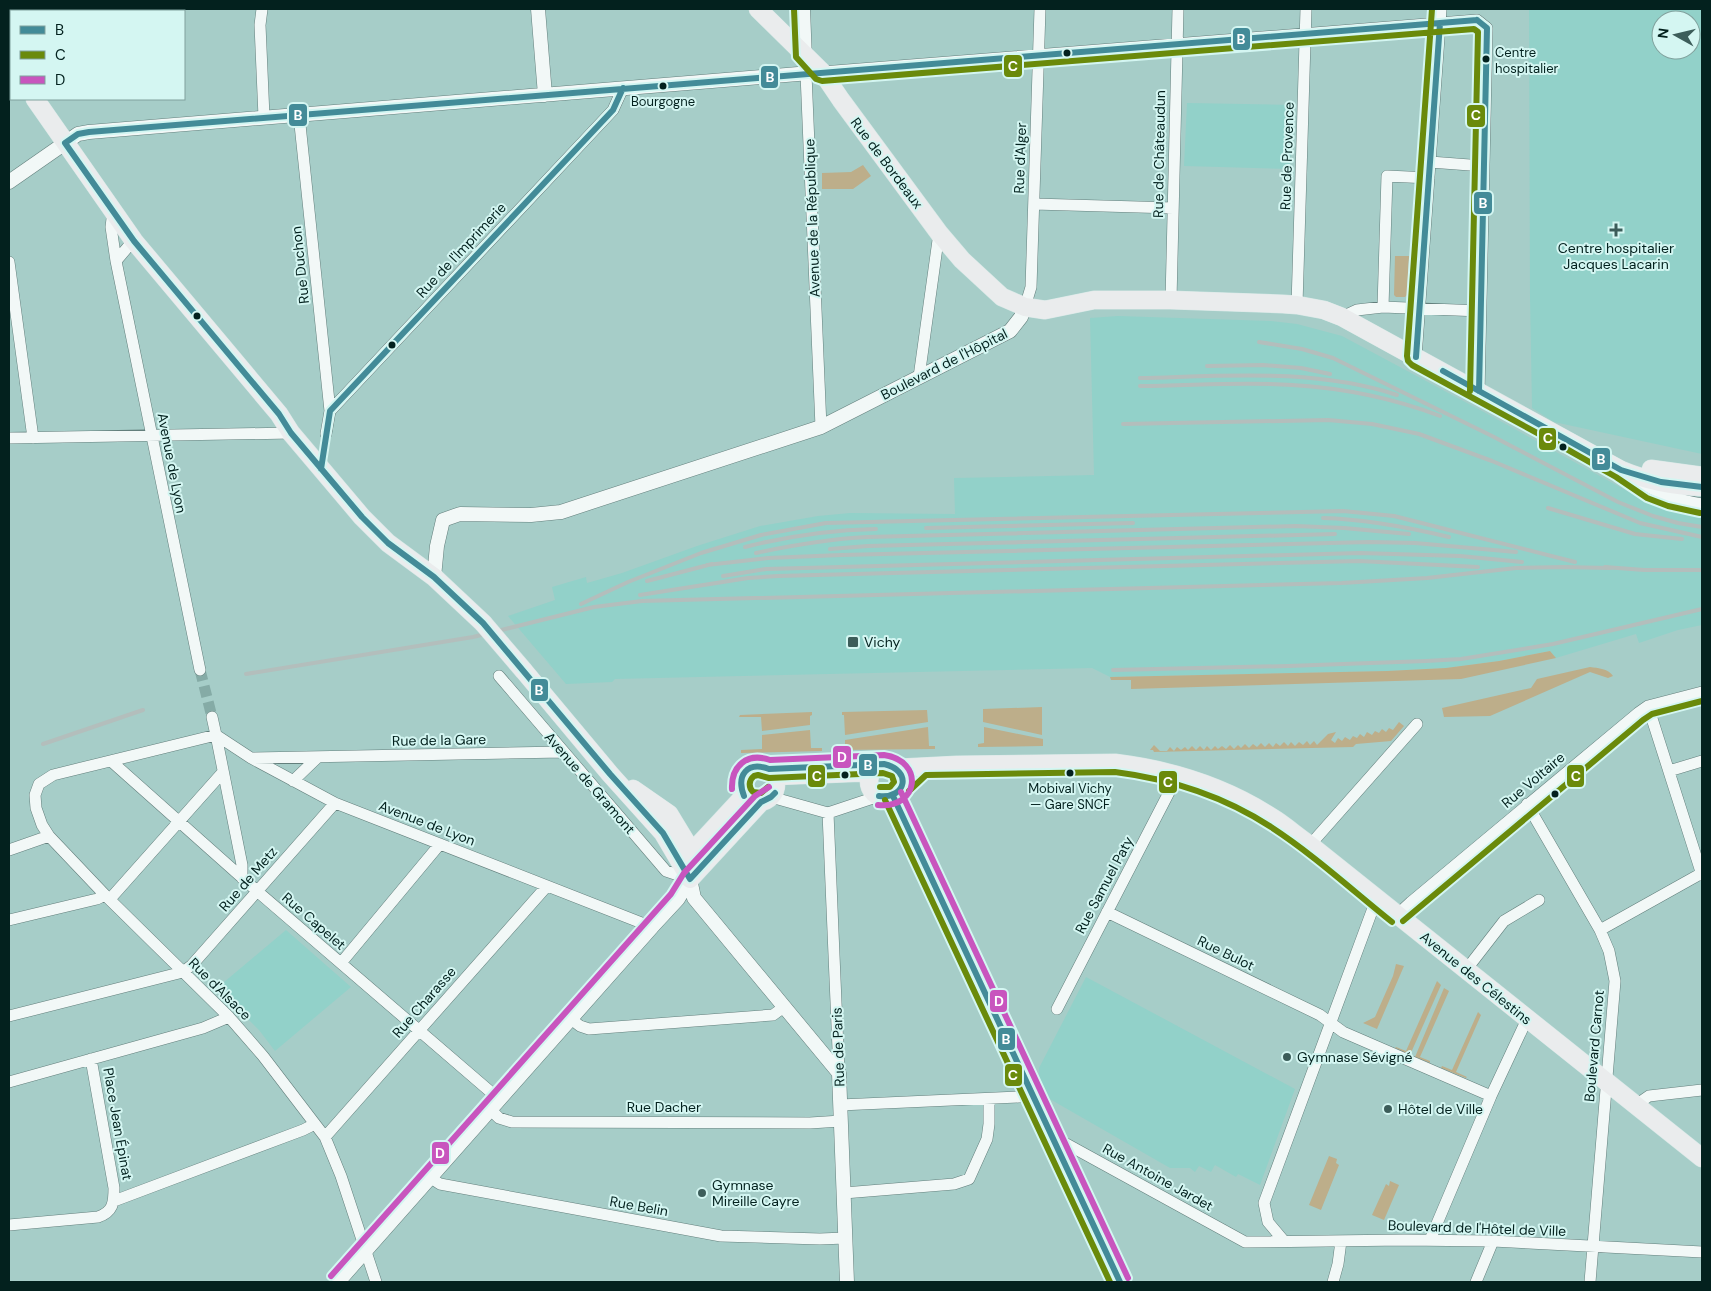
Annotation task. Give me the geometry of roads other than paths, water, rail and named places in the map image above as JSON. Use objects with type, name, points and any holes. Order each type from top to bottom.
[{"type":"main road","name":"Rue de Bordeaux","points":[[758,9],[804,54],[814,73],[841,100],[962,260],[996,294],[1025,307]]},
{"type":"main road","name":"Avenue de Gramont","points":[[36,100],[134,242],[279,414],[291,433],[388,543],[434,578],[482,623],[610,774],[663,833],[690,879]]},
{"type":"main road","points":[[1025,307],[1045,310],[1094,300],[1171,300],[1297,305],[1324,310],[1342,317],[1621,470],[1640,478],[1679,486],[1702,487]]},
{"type":"main road","points":[[1567,439],[1623,463],[1665,472],[1702,476]]},
{"type":"main road","name":"Avenue des Célestins","points":[[885,783],[923,766],[1115,763],[1139,766],[1178,775],[1217,788],[1276,820],[1310,845],[1702,1158]]},
{"type":"main road","points":[[690,879],[771,790],[769,769],[764,766],[747,769],[743,773],[740,784],[744,796],[752,801],[771,790],[885,783]]},
{"type":"main road","name":"Avenue de Gramont","points":[[610,774],[669,814],[692,852]]},
{"type":"main road","points":[[690,879],[692,852],[744,796]]},
{"type":"street","points":[[262,9],[260,25],[264,118]]},
{"type":"street","points":[[538,9],[545,95]]},
{"type":"street","points":[[803,9],[804,54]]},
{"type":"street","name":"Rue d'Alger","points":[[1025,307],[1032,287],[1040,9]]},
{"type":"street","name":"Rue de Châteaudun","points":[[1171,300],[1178,9]]},
{"type":"street","name":"Rue de Provence","points":[[1297,305],[1306,9]]},
{"type":"street","points":[[1416,357],[1441,9]]},
{"type":"street","points":[[9,182],[78,134],[89,132],[1477,20],[1487,28],[1479,391]]},
{"type":"street","name":"Avenue de la République","points":[[814,73],[821,427]]},
{"type":"street","name":"Rue de l'Imprimerie","points":[[330,411],[613,110],[623,88]]},
{"type":"street","name":"Rue Duchon","points":[[299,115],[330,411]]},
{"type":"street","points":[[1430,162],[1483,166]]},
{"type":"street","points":[[1383,307],[1387,176],[1430,178]]},
{"type":"street","points":[[1034,204],[1173,208]]},
{"type":"street","name":"Avenue de Lyon","points":[[113,211],[111,227],[116,262],[200,670]]},
{"type":"street","points":[[919,377],[939,232]]},
{"type":"street","points":[[116,262],[134,242]]},
{"type":"street","points":[[9,262],[33,438]]},
{"type":"street","name":"Boulevard de l'Hôpital","points":[[434,578],[437,546],[443,520],[460,514],[531,515],[560,512],[821,427],[1010,331],[1021,317],[1025,307]]},
{"type":"street","points":[[1342,317],[1356,310],[1383,307],[1480,311]]},
{"type":"street","points":[[326,434],[330,411]]},
{"type":"street","points":[[9,438],[291,433]]},
{"type":"street","points":[[1621,470],[1651,490],[1670,497],[1702,504]]},
{"type":"street","name":"Avenue de Gramont","points":[[499,676],[666,871],[690,879],[694,898],[838,1073]]},
{"type":"street","name":"Rue Voltaire","points":[[1397,915],[1527,804],[1638,713],[1648,706],[1702,692]]},
{"type":"street","points":[[1600,930],[1702,874],[1648,706]]},
{"type":"street","points":[[212,717],[242,865],[242,878]]},
{"type":"street","points":[[1310,845],[1417,724]]},
{"type":"street","points":[[111,761],[216,735]]},
{"type":"street","name":"Avenue de Lyon","points":[[216,735],[251,758],[335,803],[652,927]]},
{"type":"street","name":"Rue de la Gare","points":[[251,758],[563,752]]},
{"type":"street","points":[[293,781],[317,758]]},
{"type":"street","name":"Rue d'Alsace","points":[[111,761],[53,775],[39,784],[35,795],[36,808],[42,825],[49,836],[108,897],[229,1017],[263,1056],[315,1124],[325,1138],[341,1176],[376,1282]]},
{"type":"street","name":"Rue Capelet","points":[[111,761],[178,822],[419,1031],[495,1105]]},
{"type":"street","points":[[1669,771],[1702,761]]},
{"type":"street","points":[[9,920],[108,897],[223,772]]},
{"type":"street","name":"Rue Samuel Paty","points":[[1057,1009],[1178,775]]},
{"type":"street","points":[[771,790],[828,813],[885,783],[1120,1282]]},
{"type":"street","name":"Rue de Metz","points":[[183,972],[192,965],[335,803]]},
{"type":"street","name":"Boulevard Carnot","points":[[1527,804],[1600,930],[1609,950],[1615,982],[1590,1282]]},
{"type":"street","name":"Rue de Paris","points":[[828,813],[847,1282]]},
{"type":"street","points":[[9,850],[49,836]]},
{"type":"street","points":[[341,963],[440,844]]},
{"type":"street","points":[[338,1282],[678,899],[690,879]]},
{"type":"street","name":"Rue Charasse","points":[[325,1138],[547,886]]},
{"type":"street","points":[[1466,970],[1504,921],[1539,900]]},
{"type":"street","points":[[1284,1241],[1268,1222],[1264,1203],[1372,911],[1380,902]]},
{"type":"street","name":"Rue Bulot","points":[[1107,912],[1320,1015],[1343,1032],[1491,1096]]},
{"type":"street","points":[[9,1016],[183,972]]},
{"type":"street","points":[[571,1018],[580,1026],[589,1029],[774,1015],[784,1007]]},
{"type":"street","name":"Place Jean Épinat","points":[[9,1082],[203,1028],[229,1017]]},
{"type":"street","points":[[1430,1240],[1491,1096],[1527,1019]]},
{"type":"street","name":"Place Jean Épinat","points":[[9,1225],[98,1217],[110,1210],[114,1201],[114,1188],[92,1059]]},
{"type":"street","points":[[1636,1106],[1649,1096],[1702,1090]]},
{"type":"street","points":[[840,1105],[1019,1098],[1032,1093]]},
{"type":"street","points":[[844,1193],[954,1184],[969,1179],[987,1139],[989,1099]]},
{"type":"street","name":"Rue Dacher","points":[[495,1105],[499,1118],[512,1122],[810,1123],[841,1121]]},
{"type":"street","points":[[114,1201],[304,1130],[315,1124]]},
{"type":"street","name":"Rue Antoine Jardet","points":[[1052,1136],[1245,1242],[1251,1242]]},
{"type":"street","name":"Rue Belin","points":[[431,1178],[440,1184],[721,1236],[845,1238]]},
{"type":"street","points":[[1333,1282],[1341,1241]]},
{"type":"street","points":[[1476,1282],[1493,1241]]},
{"type":"street","name":"Boulevard de l'Hôtel de Ville","points":[[1251,1242],[1493,1241],[1702,1252]]},
{"type":"tunnel","points":[[200,670],[212,717]]},
{"type":"railway","points":[[1259,342],[1302,349],[1333,358],[1492,436],[1618,502],[1653,516],[1702,527]]},
{"type":"railway","points":[[1207,366],[1263,365],[1301,368],[1330,374]]},
{"type":"railway","points":[[1140,378],[1237,375],[1302,377],[1366,386],[1397,395]]},
{"type":"railway","points":[[1140,386],[1254,383],[1311,386],[1386,399],[1440,416]]},
{"type":"railway","points":[[1123,424],[1328,420],[1372,424],[1419,434],[1492,461],[1640,523],[1702,537]]},
{"type":"railway","points":[[1548,508],[1635,534],[1682,539]]},
{"type":"railway","points":[[581,604],[628,582],[701,553],[761,535],[826,523],[1343,511],[1394,516],[1575,562]]},
{"type":"railway","points":[[1323,518],[1386,524],[1449,537]]},
{"type":"railway","points":[[926,528],[1133,523]]},
{"type":"railway","points":[[756,553],[811,543],[867,537],[1296,526],[1409,534]]},
{"type":"railway","points":[[745,547],[810,534],[876,529]]},
{"type":"railway","points":[[830,549],[868,546],[1335,534]]},
{"type":"railway","points":[[707,565],[768,558],[841,555],[1370,542],[1415,543],[1516,552]]},
{"type":"railway","points":[[723,576],[766,569],[1360,553],[1460,556],[1522,562]]},
{"type":"railway","points":[[640,595],[748,578],[778,576],[1359,561],[1478,567]]},
{"type":"railway","points":[[647,581],[712,564]]},
{"type":"railway","points":[[1605,567],[1644,570],[1702,570]]},
{"type":"railway","points":[[246,674],[473,637],[594,607],[642,601],[1342,583],[1427,578],[1516,568],[1610,568]]},
{"type":"railway","points":[[1113,670],[1288,666],[1461,659],[1553,644],[1702,609]]},
{"type":"railway","points":[[43,744],[143,710]]},
{"type":"place","name":"Centre hospitalier","points":[[1486,59]]},
{"type":"place","name":"Bourgogne","points":[[663,86]]},
{"type":"place","name":"Centre hospitalier Jacques Lacarin","points":[[1616,230]]},
{"type":"place","name":"Vichy","points":[[853,642]]},
{"type":"place","name":"Mobival Vichy — Gare SNCF","points":[[1070,773]]},
{"type":"place","name":"Gymnase Sévigné","points":[[1287,1057]]},
{"type":"place","name":"Hôtel de Ville","points":[[1388,1109]]},
{"type":"place","name":"Gymnase Mireille Cayre","points":[[702,1193]]}]
